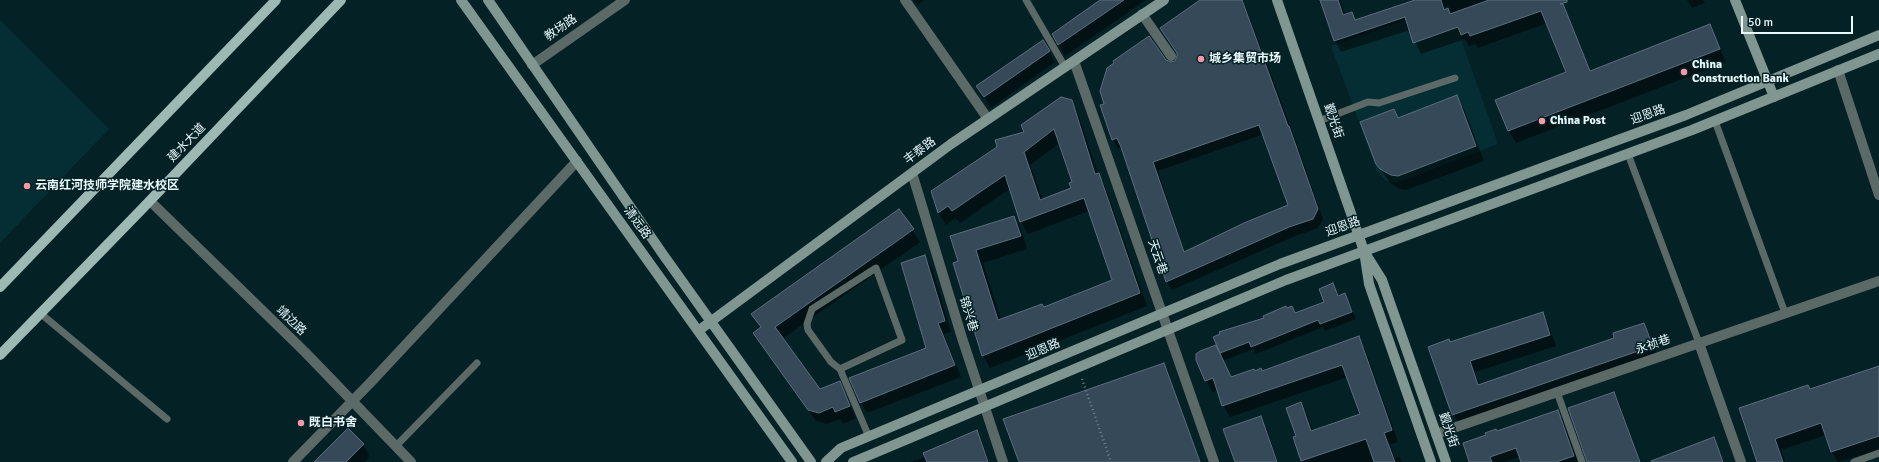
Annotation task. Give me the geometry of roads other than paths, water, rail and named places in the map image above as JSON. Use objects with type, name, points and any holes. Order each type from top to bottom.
[{"type":"main road","points":[[0,287],[276,0]]},
{"type":"main road","name":"建水大道","points":[[0,355],[150,201],[341,0]]},
{"type":"street","name":"清远路","points":[[461,0],[792,462]]},
{"type":"street","name":"清远路","points":[[488,0],[711,322],[811,462]]},
{"type":"street","name":"教场路","points":[[532,64],[625,0]]},
{"type":"street","points":[[905,0],[988,119]]},
{"type":"street","name":"丰泰路","points":[[698,331],[912,173],[988,119],[1164,0]]},
{"type":"street","name":"觐光街","points":[[1277,0],[1359,235],[1364,251],[1369,284],[1431,462]]},
{"type":"street","points":[[1735,0],[1774,97]]},
{"type":"street","points":[[1142,14],[1171,56]]},
{"type":"street","name":"迎恩路","points":[[826,462],[841,448],[1280,264],[1686,115],[1879,36]]},
{"type":"street","points":[[853,462],[1286,280],[1715,121],[1879,54]]},
{"type":"street","name":"天云巷","points":[[1074,61],[1214,462]]},
{"type":"street","points":[[1838,70],[1879,195]]},
{"type":"street","points":[[294,462],[353,401],[577,161]]},
{"type":"street","name":"锦兴巷","points":[[912,173],[979,390],[1003,462]]},
{"type":"street","name":"靖边路","points":[[150,201],[304,352],[411,462]]},
{"type":"street","name":"觐光街","points":[[1364,251],[1382,280],[1446,462]]},
{"type":"street","name":"永祯巷","points":[[1436,434],[1879,281]]},
{"type":"street","points":[[1699,343],[1741,462]]},
{"type":"lane","points":[[1026,0],[1065,67]]},
{"type":"lane","points":[[1319,121],[1368,102],[1379,103],[1456,78]]},
{"type":"lane","points":[[1715,121],[1785,313]]},
{"type":"lane","points":[[1628,154],[1699,343]]},
{"type":"lane","points":[[840,369],[902,340],[876,268],[812,309],[809,314],[808,330],[831,362],[840,369],[869,437]]},
{"type":"lane","points":[[40,314],[166,419]]},
{"type":"lane","points":[[396,446],[477,363]]},
{"type":"lane","points":[[1557,392],[1582,462]]},
{"type":"lane","points":[[1854,462],[1879,453]]},
{"type":"place","name":"城乡集贸市场","points":[[1201,59]]},
{"type":"place","name":"China Construction Bank","points":[[1684,72]]},
{"type":"place","name":"China Post","points":[[1542,121]]},
{"type":"place","name":"云南红河技师学院建水校区","points":[[27,186]]},
{"type":"place","name":"既白书舍","points":[[301,423]]}]
